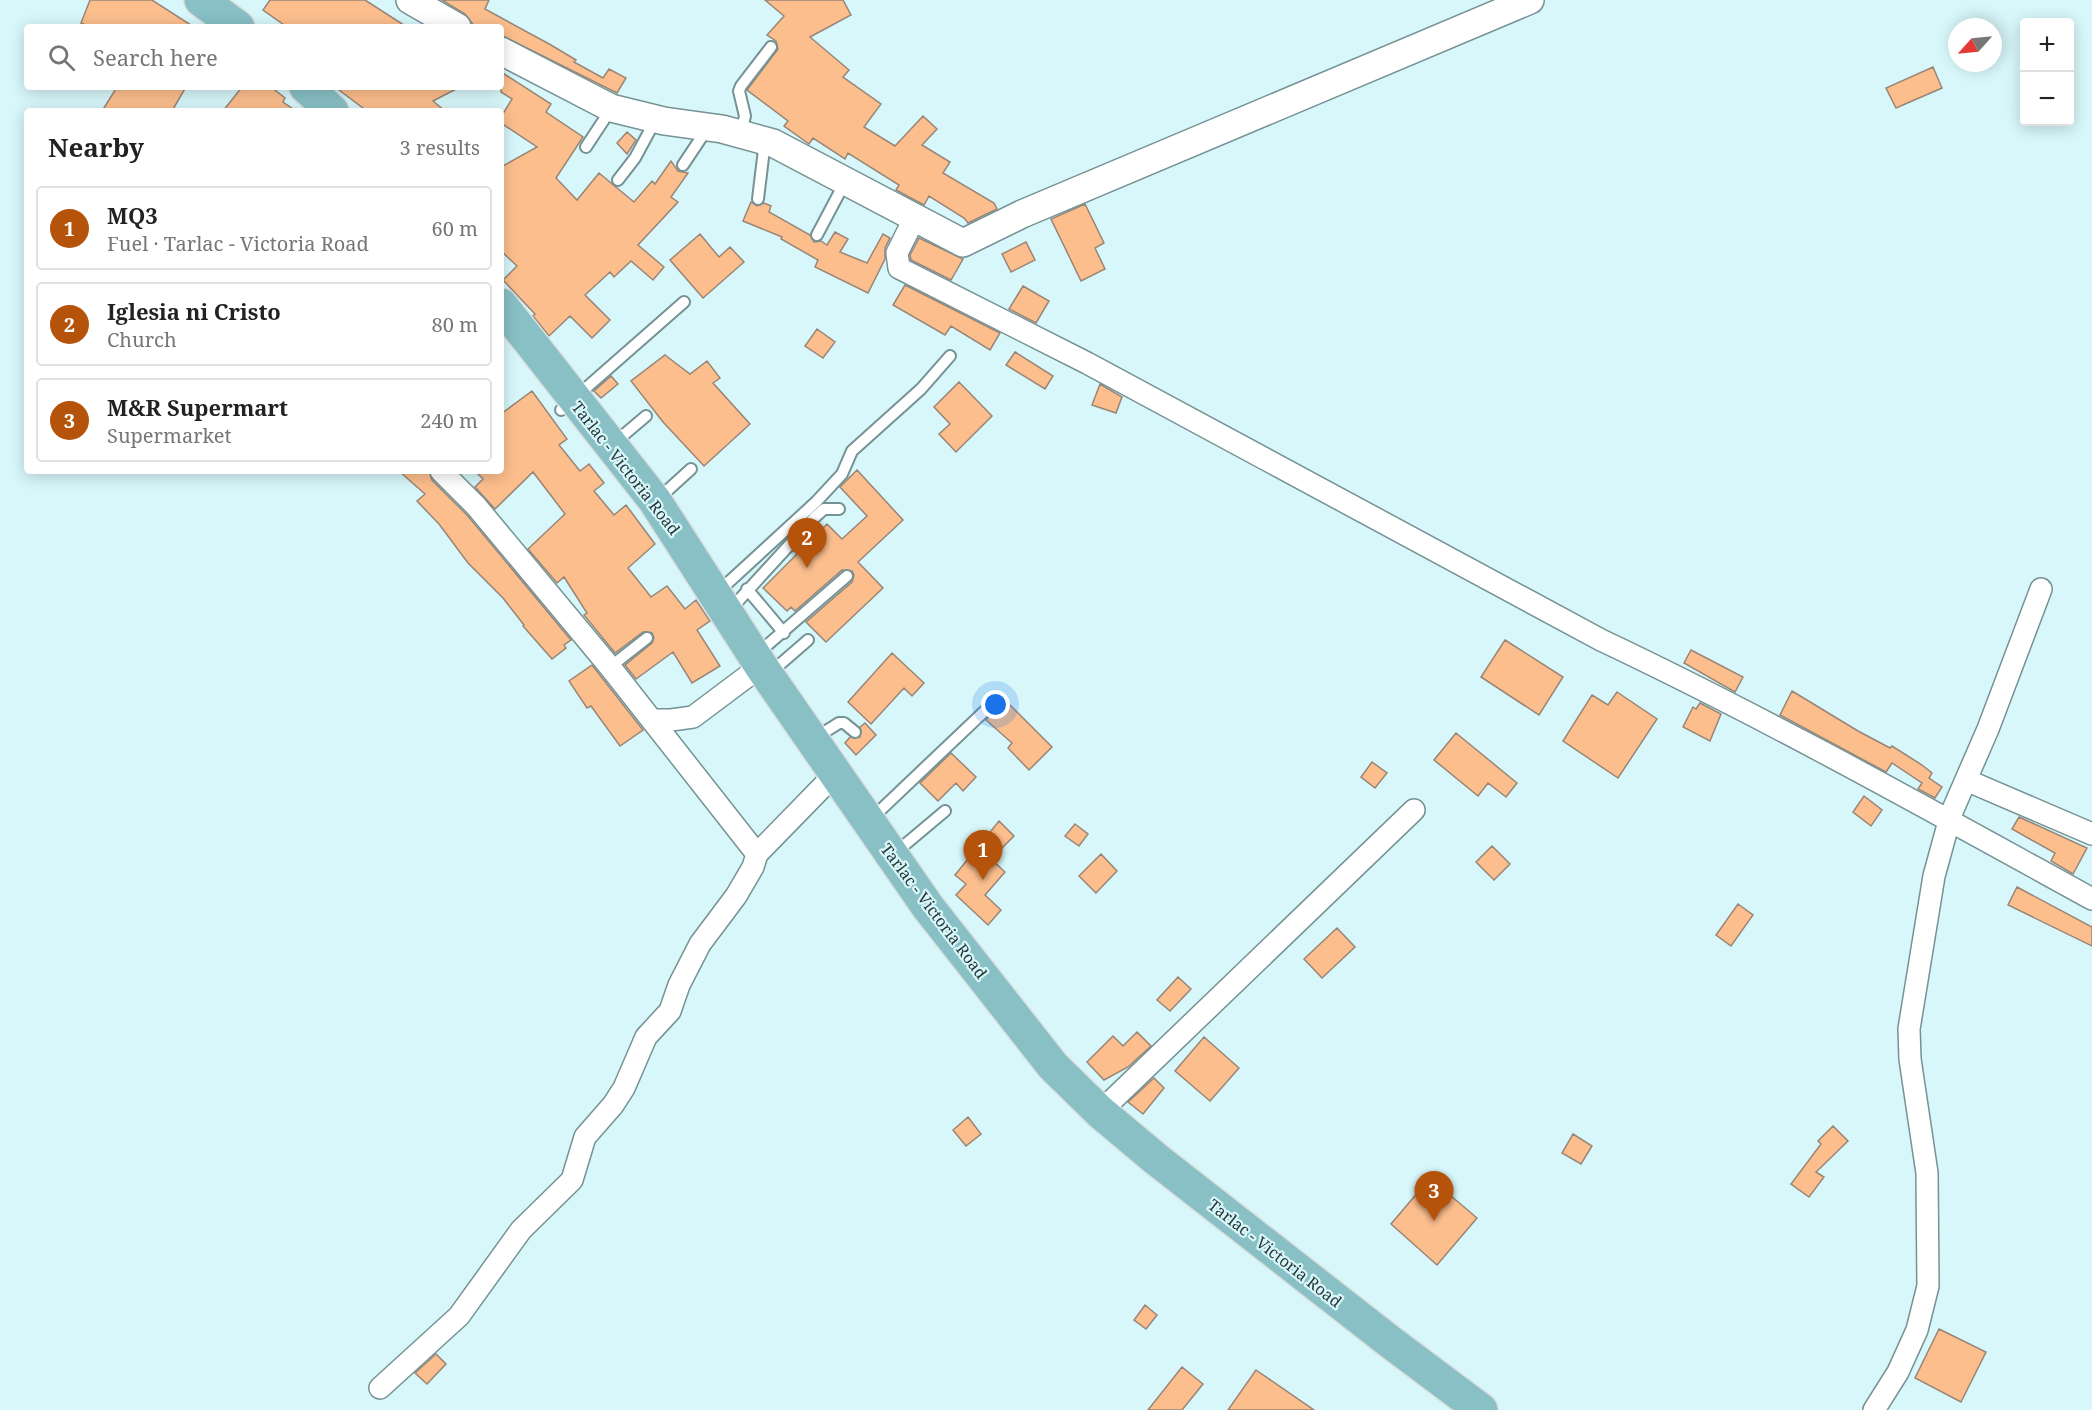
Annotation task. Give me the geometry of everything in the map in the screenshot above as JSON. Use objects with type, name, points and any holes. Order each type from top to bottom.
[{"type":"main road","points":[[201,0],[234,24]]},
{"type":"main road","points":[[309,90],[329,108]]},
{"type":"main road","name":"Tarlac - Victoria Road","points":[[504,310],[567,405],[611,446],[731,598],[762,665],[812,740],[928,907],[1053,1066],[1100,1112],[1156,1160],[1361,1320],[1481,1410]]},
{"type":"street","points":[[504,53],[611,108],[656,119],[753,136],[846,182],[958,242],[971,241],[1022,214],[1530,0]]},
{"type":"street","points":[[422,3],[453,24]]},
{"type":"street","points":[[914,219],[897,253],[899,268],[1087,363],[1601,640],[1684,679],[2092,899]]},
{"type":"street","points":[[444,474],[476,506],[610,668],[757,854]]},
{"type":"street","points":[[1874,1410],[1899,1372],[1917,1330],[1928,1286],[1927,1173],[1910,1059],[1909,1029],[1934,876],[1950,821],[2041,589]]},
{"type":"street","points":[[652,720],[693,717],[762,665]]},
{"type":"street","points":[[380,1388],[459,1316],[521,1230],[572,1180],[585,1137],[613,1105],[624,1088],[646,1037],[670,1011],[679,985],[700,944],[736,896],[753,867],[757,854],[836,773]]},
{"type":"street","points":[[1966,780],[2092,834]]},
{"type":"street","points":[[1100,1112],[1414,810]]},
{"type":"lane","points":[[758,199],[753,136],[739,91],[771,47]]},
{"type":"lane","points":[[586,147],[611,108]]},
{"type":"lane","points":[[618,180],[635,158],[656,119]]},
{"type":"lane","points":[[683,165],[709,127]]},
{"type":"lane","points":[[817,235],[846,182]]},
{"type":"lane","points":[[567,405],[684,302]]},
{"type":"lane","points":[[731,598],[842,474],[852,451],[921,389],[950,356]]},
{"type":"lane","points":[[611,446],[646,416]]},
{"type":"lane","points":[[655,501],[691,469]]},
{"type":"lane","points":[[731,598],[824,509],[839,509]]},
{"type":"lane","points":[[762,665],[784,633],[847,576]]},
{"type":"lane","points":[[731,598],[784,633]]},
{"type":"lane","points":[[610,668],[647,638]]},
{"type":"lane","points":[[762,665],[808,640]]},
{"type":"lane","points":[[868,821],[991,705]]},
{"type":"lane","points":[[812,740],[839,723],[844,723],[855,732]]},
{"type":"lane","points":[[892,855],[945,811]]},
{"type":"building","points":[[90,0],[152,0],[189,24],[83,24],[81,23]]},
{"type":"building","points":[[270,0],[365,0],[402,24],[283,24],[263,10]]},
{"type":"building","points":[[442,0],[489,0],[485,9],[551,45],[576,60],[574,62],[603,78],[609,69],[626,78],[617,93],[504,36],[504,24],[473,24],[465,14]]},
{"type":"building","points":[[765,0],[843,0],[851,15],[810,37],[849,70],[843,77],[881,104],[864,127],[895,146],[923,116],[937,129],[922,145],[950,162],[943,173],[994,203],[997,209],[968,223],[964,218],[929,196],[924,205],[896,190],[899,185],[848,153],[845,159],[813,138],[809,144],[784,126],[788,121],[747,90],[778,49],[776,41],[767,35],[784,16]]},
{"type":"building","points":[[1933,67],[1942,88],[1896,108],[1886,88]]},
{"type":"building","points":[[504,74],[551,104],[546,112],[583,137],[556,178],[577,200],[599,173],[634,202],[652,181],[655,184],[671,161],[678,171],[688,173],[671,197],[678,202],[638,245],[664,267],[653,280],[631,261],[614,277],[610,272],[585,295],[610,320],[592,338],[570,316],[549,336],[533,316],[535,314],[504,281],[517,266],[504,254],[504,165],[537,147],[504,125],[504,112],[512,99],[501,92],[504,90]]},
{"type":"building","points":[[115,90],[184,90],[174,108],[104,108]]},
{"type":"building","points":[[240,90],[275,90],[285,98],[283,102],[292,108],[225,108]]},
{"type":"building","points":[[339,90],[454,90],[433,101],[441,108],[363,108]]},
{"type":"building","points":[[627,132],[636,140],[627,154],[617,143]]},
{"type":"building","points":[[751,202],[757,206],[764,203],[771,206],[769,212],[810,235],[814,242],[821,241],[827,245],[835,232],[848,239],[840,252],[867,263],[883,234],[890,238],[885,248],[885,259],[868,293],[815,267],[818,260],[781,239],[782,237],[743,221]]},
{"type":"building","points":[[1085,204],[1104,243],[1095,248],[1105,269],[1081,281],[1051,219]]},
{"type":"building","points":[[700,234],[719,257],[730,247],[744,262],[703,298],[670,260]]},
{"type":"building","points":[[919,238],[963,259],[951,280],[911,260],[910,255]]},
{"type":"building","points":[[1026,242],[1035,260],[1011,272],[1002,254]]},
{"type":"building","points":[[905,285],[1000,333],[990,350],[951,326],[945,335],[893,305]]},
{"type":"building","points":[[1023,286],[1049,301],[1036,323],[1009,309]]},
{"type":"building","points":[[817,329],[835,342],[823,358],[805,346]]},
{"type":"building","points":[[1015,352],[1053,376],[1045,389],[1006,365]]},
{"type":"building","points":[[665,355],[690,374],[707,361],[720,378],[713,383],[750,424],[704,466],[663,422],[631,381]]},
{"type":"building","points":[[611,376],[618,384],[601,398],[594,391]]},
{"type":"building","points":[[959,382],[992,416],[956,452],[939,434],[950,424],[934,407]]},
{"type":"building","points":[[1100,384],[1122,397],[1116,413],[1092,405]]},
{"type":"building","points":[[532,391],[567,439],[559,445],[580,471],[589,464],[604,483],[594,491],[614,515],[626,505],[655,544],[628,568],[651,597],[667,586],[685,609],[696,600],[710,621],[697,630],[720,666],[692,683],[673,652],[636,679],[625,665],[652,643],[654,638],[652,633],[643,632],[615,653],[584,615],[587,613],[564,577],[557,583],[528,549],[565,514],[533,472],[495,509],[475,487],[483,479],[478,474],[504,474],[504,412]]},
{"type":"building","points":[[857,470],[903,520],[858,562],[883,588],[826,642],[806,622],[852,582],[854,575],[852,571],[842,570],[795,611],[791,607],[787,611],[763,588],[827,524],[842,539],[867,516],[840,487]]},
{"type":"building","points":[[402,474],[430,474],[432,480],[467,515],[571,640],[564,645],[566,648],[552,659],[523,626],[503,598],[468,563],[439,524],[417,501],[425,494]]},
{"type":"building","points":[[1505,640],[1563,677],[1539,715],[1481,677]]},
{"type":"building","points":[[1691,650],[1743,677],[1735,692],[1684,663]]},
{"type":"building","points":[[892,653],[924,683],[912,696],[904,688],[871,724],[848,702]]},
{"type":"building","points":[[592,665],[643,730],[620,746],[591,706],[587,708],[569,681]]},
{"type":"building","points":[[1792,691],[1858,731],[1890,748],[1892,746],[1922,765],[1932,773],[1929,778],[1942,787],[1935,798],[1918,789],[1922,783],[1892,763],[1886,772],[1780,715]]},
{"type":"building","points":[[1617,692],[1657,719],[1618,778],[1563,741],[1592,695],[1608,705]]},
{"type":"building","points":[[1004,699],[1052,747],[1029,770],[1008,748],[1012,743],[986,720]]},
{"type":"building","points":[[1700,703],[1721,714],[1710,741],[1683,727],[1693,707],[1696,709]]},
{"type":"building","points":[[865,723],[876,735],[856,755],[845,743],[850,737],[860,737],[860,727]]},
{"type":"building","points":[[1456,733],[1517,783],[1506,797],[1488,783],[1478,796],[1434,760]]},
{"type":"building","points":[[951,753],[976,777],[963,791],[956,783],[938,801],[920,783]]},
{"type":"building","points":[[1372,762],[1387,773],[1375,788],[1361,777]]},
{"type":"building","points":[[1864,796],[1882,810],[1871,826],[1853,812]]},
{"type":"building","points":[[2019,817],[2087,848],[2073,874],[2051,861],[2055,853],[2012,829]]},
{"type":"building","points":[[999,821],[1014,836],[991,859],[1005,872],[985,895],[1001,910],[988,925],[956,895],[966,884],[955,875]]},
{"type":"building","points":[[1075,824],[1088,834],[1079,846],[1065,836]]},
{"type":"building","points":[[1492,846],[1510,864],[1494,880],[1476,862]]},
{"type":"building","points":[[1101,854],[1117,871],[1096,893],[1079,876]]},
{"type":"building","points":[[2017,887],[2092,927],[2092,946],[2008,905]]},
{"type":"building","points":[[1738,904],[1753,915],[1731,946],[1716,935]]},
{"type":"building","points":[[1337,928],[1355,947],[1322,978],[1304,959]]},
{"type":"building","points":[[1178,977],[1191,989],[1170,1011],[1157,1000]]},
{"type":"building","points":[[1137,1032],[1151,1046],[1128,1067],[1104,1080],[1087,1062],[1113,1036],[1123,1046]]},
{"type":"building","points":[[1204,1037],[1239,1068],[1210,1101],[1175,1071]]},
{"type":"building","points":[[1154,1078],[1164,1088],[1143,1114],[1128,1102]]},
{"type":"building","points":[[968,1117],[981,1134],[966,1146],[953,1130]]},
{"type":"building","points":[[1833,1126],[1848,1141],[1816,1172],[1824,1177],[1809,1197],[1791,1184],[1821,1144],[1818,1141]]},
{"type":"building","points":[[1573,1134],[1592,1146],[1581,1164],[1562,1153]]},
{"type":"building","points":[[1430,1178],[1477,1218],[1437,1265],[1391,1224]]},
{"type":"building","points":[[1145,1305],[1157,1315],[1146,1329],[1134,1320]]},
{"type":"building","points":[[1939,1329],[1986,1352],[1961,1402],[1915,1378]]},
{"type":"building","points":[[436,1354],[446,1364],[427,1384],[415,1373]]},
{"type":"building","points":[[1182,1367],[1203,1384],[1182,1410],[1148,1410]]},
{"type":"building","points":[[1256,1370],[1314,1410],[1228,1410]]},
{"type":"place","name":"Iglesia ni Cristo","points":[[807,568]]},
{"type":"place","name":"MQ3","points":[[983,880]]},
{"type":"place","name":"M&R Supermart","points":[[1434,1221]]}]
